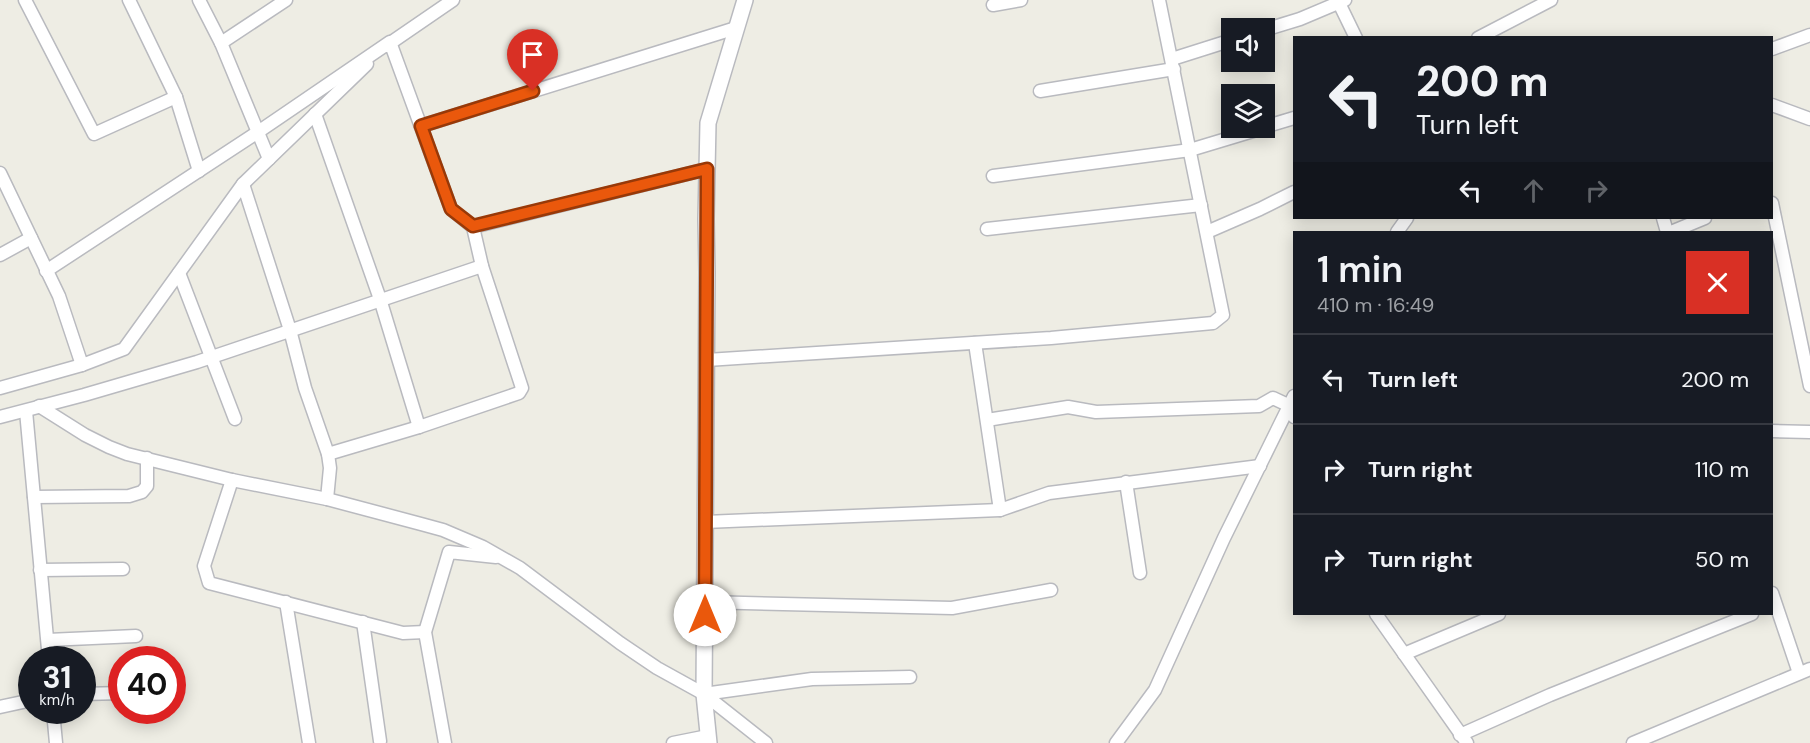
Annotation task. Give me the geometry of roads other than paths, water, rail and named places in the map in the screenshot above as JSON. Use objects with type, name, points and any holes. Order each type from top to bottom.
[{"type":"street","points":[[25,0],[94,134],[176,97]]},
{"type":"street","points":[[129,0],[176,97],[199,171]]},
{"type":"street","points":[[199,0],[221,43],[269,159]]},
{"type":"street","points":[[221,43],[286,0]]},
{"type":"street","points":[[46,271],[453,0]]},
{"type":"street","points":[[673,743],[709,740],[704,694],[708,123],[745,0]]},
{"type":"street","points":[[993,5],[1021,0]]},
{"type":"street","points":[[707,360],[1051,338],[1212,323],[1223,315],[1159,0]]},
{"type":"street","points":[[1482,36],[1551,0]]},
{"type":"street","points":[[1275,27],[1300,19],[1342,1],[1355,36]]},
{"type":"street","points":[[421,126],[736,28]]},
{"type":"street","points":[[1773,49],[1810,35]]},
{"type":"street","points":[[0,388],[124,350],[243,184],[390,42]]},
{"type":"street","points":[[328,454],[419,427],[519,393],[521,390],[482,266],[473,226],[451,209],[390,42]]},
{"type":"street","points":[[1040,91],[1173,64],[1221,44]]},
{"type":"street","points":[[1773,105],[1810,119]]},
{"type":"street","points":[[315,114],[380,299],[419,427]]},
{"type":"street","points":[[1275,124],[1293,118]]},
{"type":"street","points":[[993,176],[1190,150],[1229,138]]},
{"type":"street","points":[[473,226],[707,169]]},
{"type":"street","points":[[0,173],[59,296],[81,365]]},
{"type":"street","points":[[243,184],[290,330],[305,388],[328,454],[330,468],[327,499]]},
{"type":"street","points":[[1207,232],[1293,192]]},
{"type":"street","points":[[987,229],[1202,206]]},
{"type":"street","points":[[1773,208],[1810,386]]},
{"type":"street","points":[[1672,231],[1702,219]]},
{"type":"street","points":[[0,255],[31,238]]},
{"type":"street","points":[[0,417],[212,357],[482,266]]},
{"type":"street","points":[[179,273],[235,419]]},
{"type":"street","points":[[975,342],[1000,510]]},
{"type":"street","points":[[987,420],[1068,407],[1096,412],[1259,406],[1273,398],[1293,406],[1224,538],[1155,690],[1116,743]]},
{"type":"street","points":[[39,406],[63,422],[127,454],[232,480],[327,499],[443,530],[483,547],[520,568],[657,668],[704,694],[766,743]]},
{"type":"street","points":[[26,411],[48,646]]},
{"type":"street","points":[[1773,431],[1810,432]]},
{"type":"street","points":[[34,497],[129,496],[142,492],[147,486],[147,458]]},
{"type":"street","points":[[705,522],[1000,510],[1049,493],[1260,466]]},
{"type":"street","points":[[232,480],[204,566],[209,583],[403,633],[425,632]]},
{"type":"street","points":[[1126,482],[1140,573]]},
{"type":"street","points":[[445,743],[425,632],[449,552],[500,557]]},
{"type":"street","points":[[40,570],[123,569]]},
{"type":"street","points":[[705,602],[952,608],[1051,590]]},
{"type":"street","points":[[1633,743],[1804,671],[1773,601]]},
{"type":"street","points":[[286,602],[309,743]]},
{"type":"street","points":[[1377,615],[1463,739],[1550,695],[1750,615]]},
{"type":"street","points":[[1404,654],[1497,615]]},
{"type":"street","points":[[363,622],[380,741]]},
{"type":"street","points":[[48,640],[136,636]]},
{"type":"street","points":[[704,694],[812,680],[910,677]]},
{"type":"street","points":[[0,707],[18,703]]},
{"type":"street","points":[[54,724],[56,743]]}]
